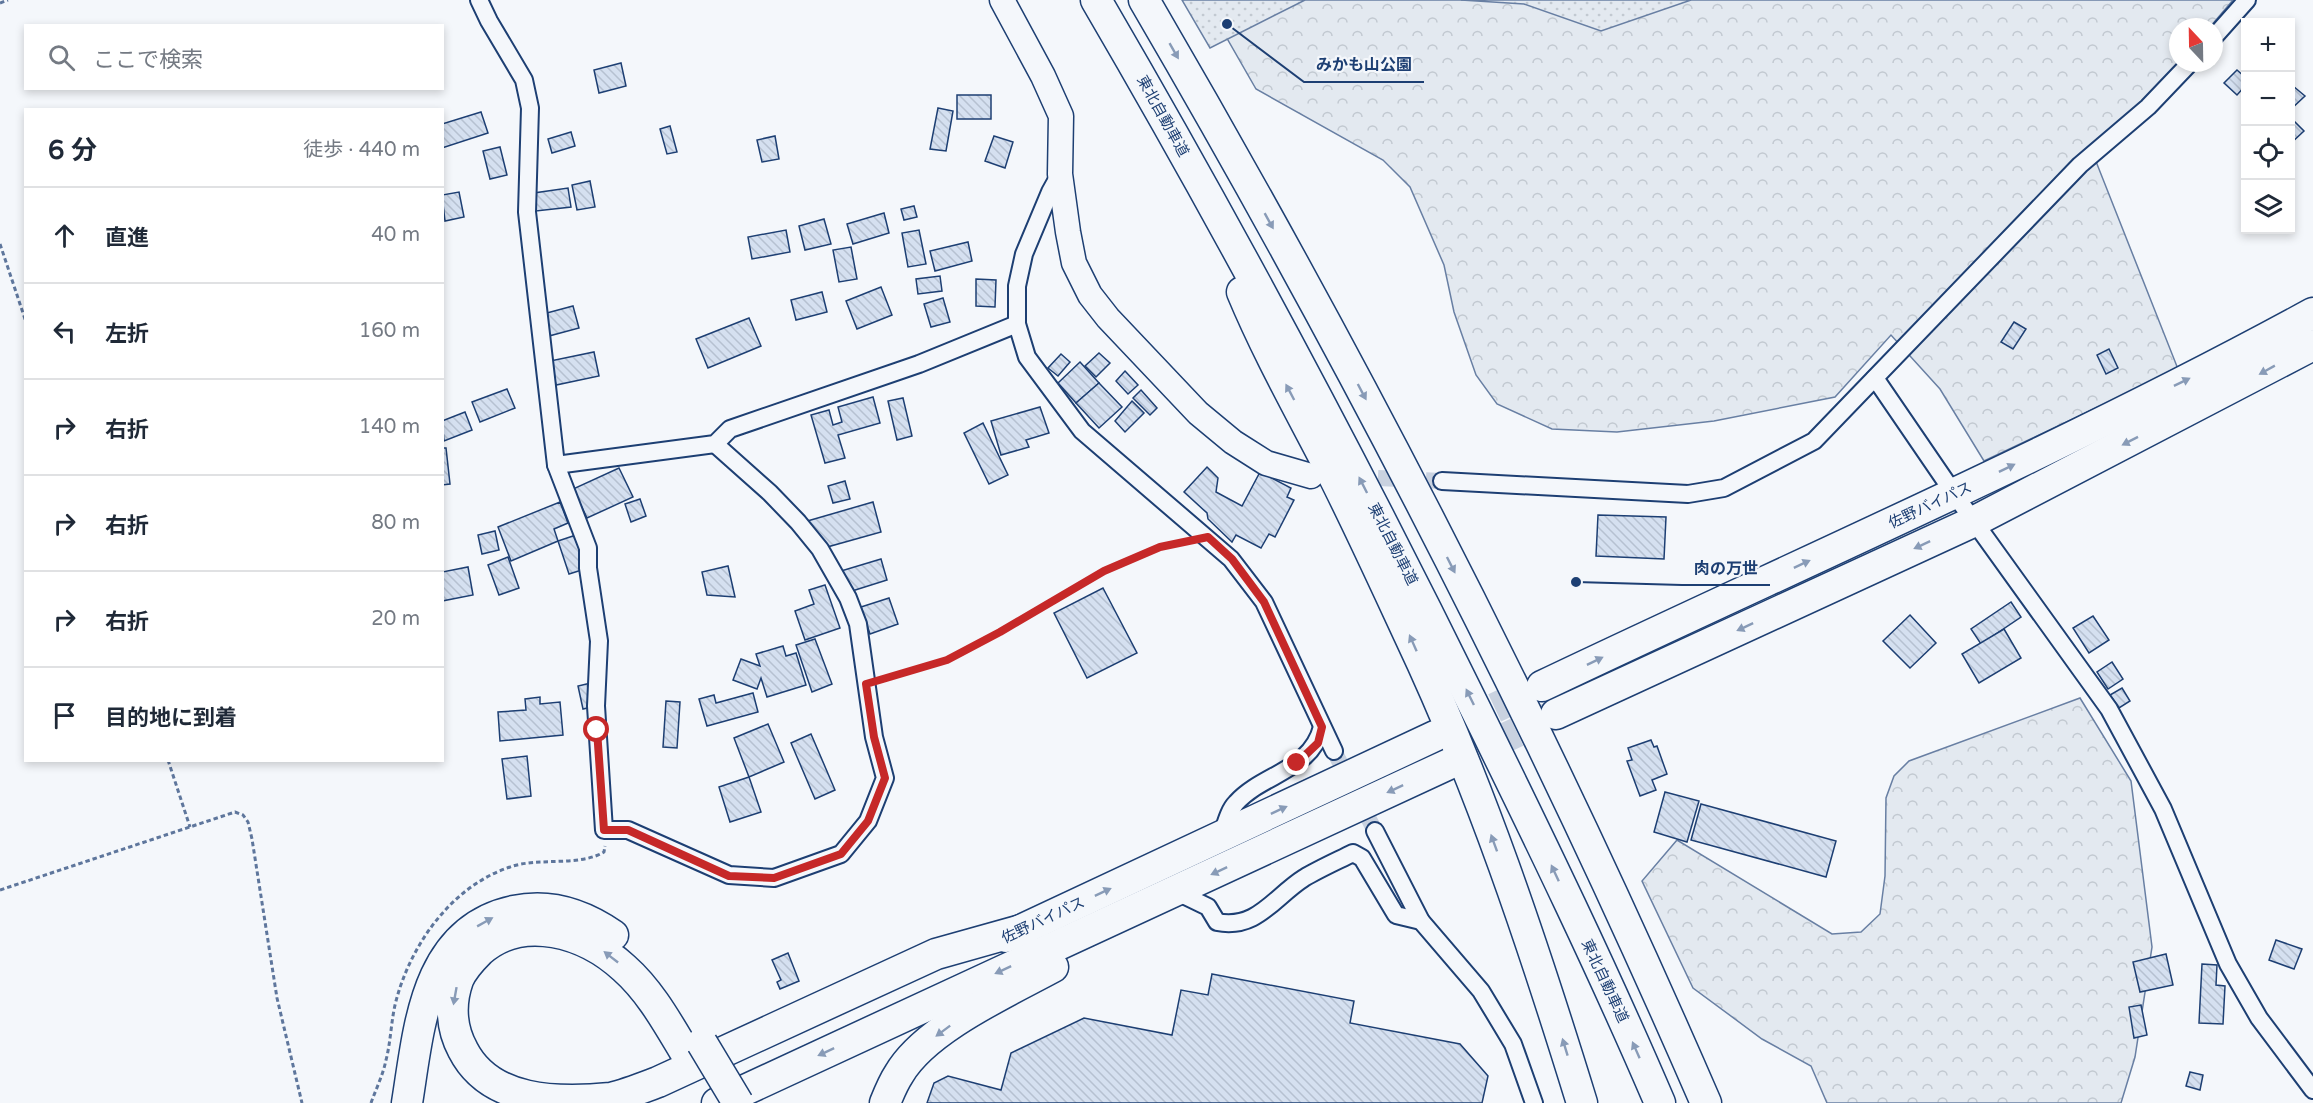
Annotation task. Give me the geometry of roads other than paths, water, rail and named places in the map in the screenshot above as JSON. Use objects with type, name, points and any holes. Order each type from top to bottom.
[{"type":"highway","name":"東北自動車道","points":[[1096,0],[1305,373],[1435,627],[1597,963],[1660,1103]]},
{"type":"highway","points":[[1144,0],[1304,284],[1437,537],[1555,772],[1707,1103]]},
{"type":"highway","points":[[1186,157],[1259,334],[1340,490],[1410,637],[1448,724],[1475,790],[1521,918],[1582,1103]]},
{"type":"highway","name":"佐野バイパス","points":[[1542,686],[1954,495],[2313,313]]},
{"type":"highway","points":[[1556,714],[1975,521],[2313,345]]},
{"type":"highway","name":"佐野バイパス","points":[[650,1103],[1435,736]]},
{"type":"highway","name":"佐野バイパス","points":[[716,1103],[1449,764]]},
{"type":"highway","points":[[407,1103],[424,1005],[435,976],[447,954],[461,938],[478,925],[497,915],[545,908],[572,914],[596,923],[640,956],[659,977],[684,1013],[694,1048],[716,1103]]},
{"type":"highway","points":[[885,1103],[899,1072],[913,1056],[947,1028],[1073,955],[1134,910]]},
{"type":"highway","points":[[738,1103],[694,1048],[644,988],[624,968],[585,941],[564,933],[526,930],[505,935],[488,944],[471,960],[459,978],[454,998],[453,1019],[457,1039],[467,1059],[481,1074],[497,1087],[520,1097],[546,1103],[588,1101],[610,1098],[658,1082],[936,954],[1025,929]]},
{"type":"street","points":[[479,0],[524,80],[530,108],[527,212],[556,465],[588,548],[588,568],[599,641],[596,706],[604,830],[628,830],[729,876],[774,878],[841,854],[868,821],[885,778],[874,737],[858,624],[848,598],[820,549],[770,493],[715,444]]},
{"type":"street","points":[[1002,0],[1043,76],[1061,116],[1060,174],[1074,263],[1090,295],[1108,318],[1197,413],[1233,442],[1266,463],[1311,476]]},
{"type":"street","points":[[2223,27],[2247,0]]},
{"type":"street","points":[[1442,481],[1688,494],[1724,488],[1814,441],[2080,165],[2148,107],[2181,72]]},
{"type":"street","points":[[1060,174],[1024,254],[1017,286],[1017,324],[1027,357],[1082,431],[1232,559],[1264,602],[1334,751]]},
{"type":"street","points":[[556,465],[715,444],[730,429],[919,364],[1017,324]]},
{"type":"street","points":[[1875,378],[1954,495],[2109,709],[2163,809],[2228,964],[2259,1017],[2313,1090]]},
{"type":"street","points":[[1220,838],[1234,805],[1250,790],[1297,763],[1318,743],[1322,727]]},
{"type":"street","points":[[1375,831],[1421,921],[1481,991],[1513,1044],[1534,1103]]},
{"type":"street","points":[[1175,891],[1208,907],[1217,922],[1232,925],[1256,916],[1302,879],[1353,853],[1362,858],[1396,915],[1421,921]]},
{"type":"tunnel","points":[[1354,477],[1442,481]]},
{"type":"tunnel","points":[[1454,727],[1541,686]]},
{"type":"tunnel","points":[[1449,764],[1556,714]]},
{"type":"tunnel","points":[[1334,751],[1375,831]]},
{"type":"place","name":"みかも山公園","points":[[1227,24]]},
{"type":"place","name":"肉の万世","points":[[1576,582]]}]
